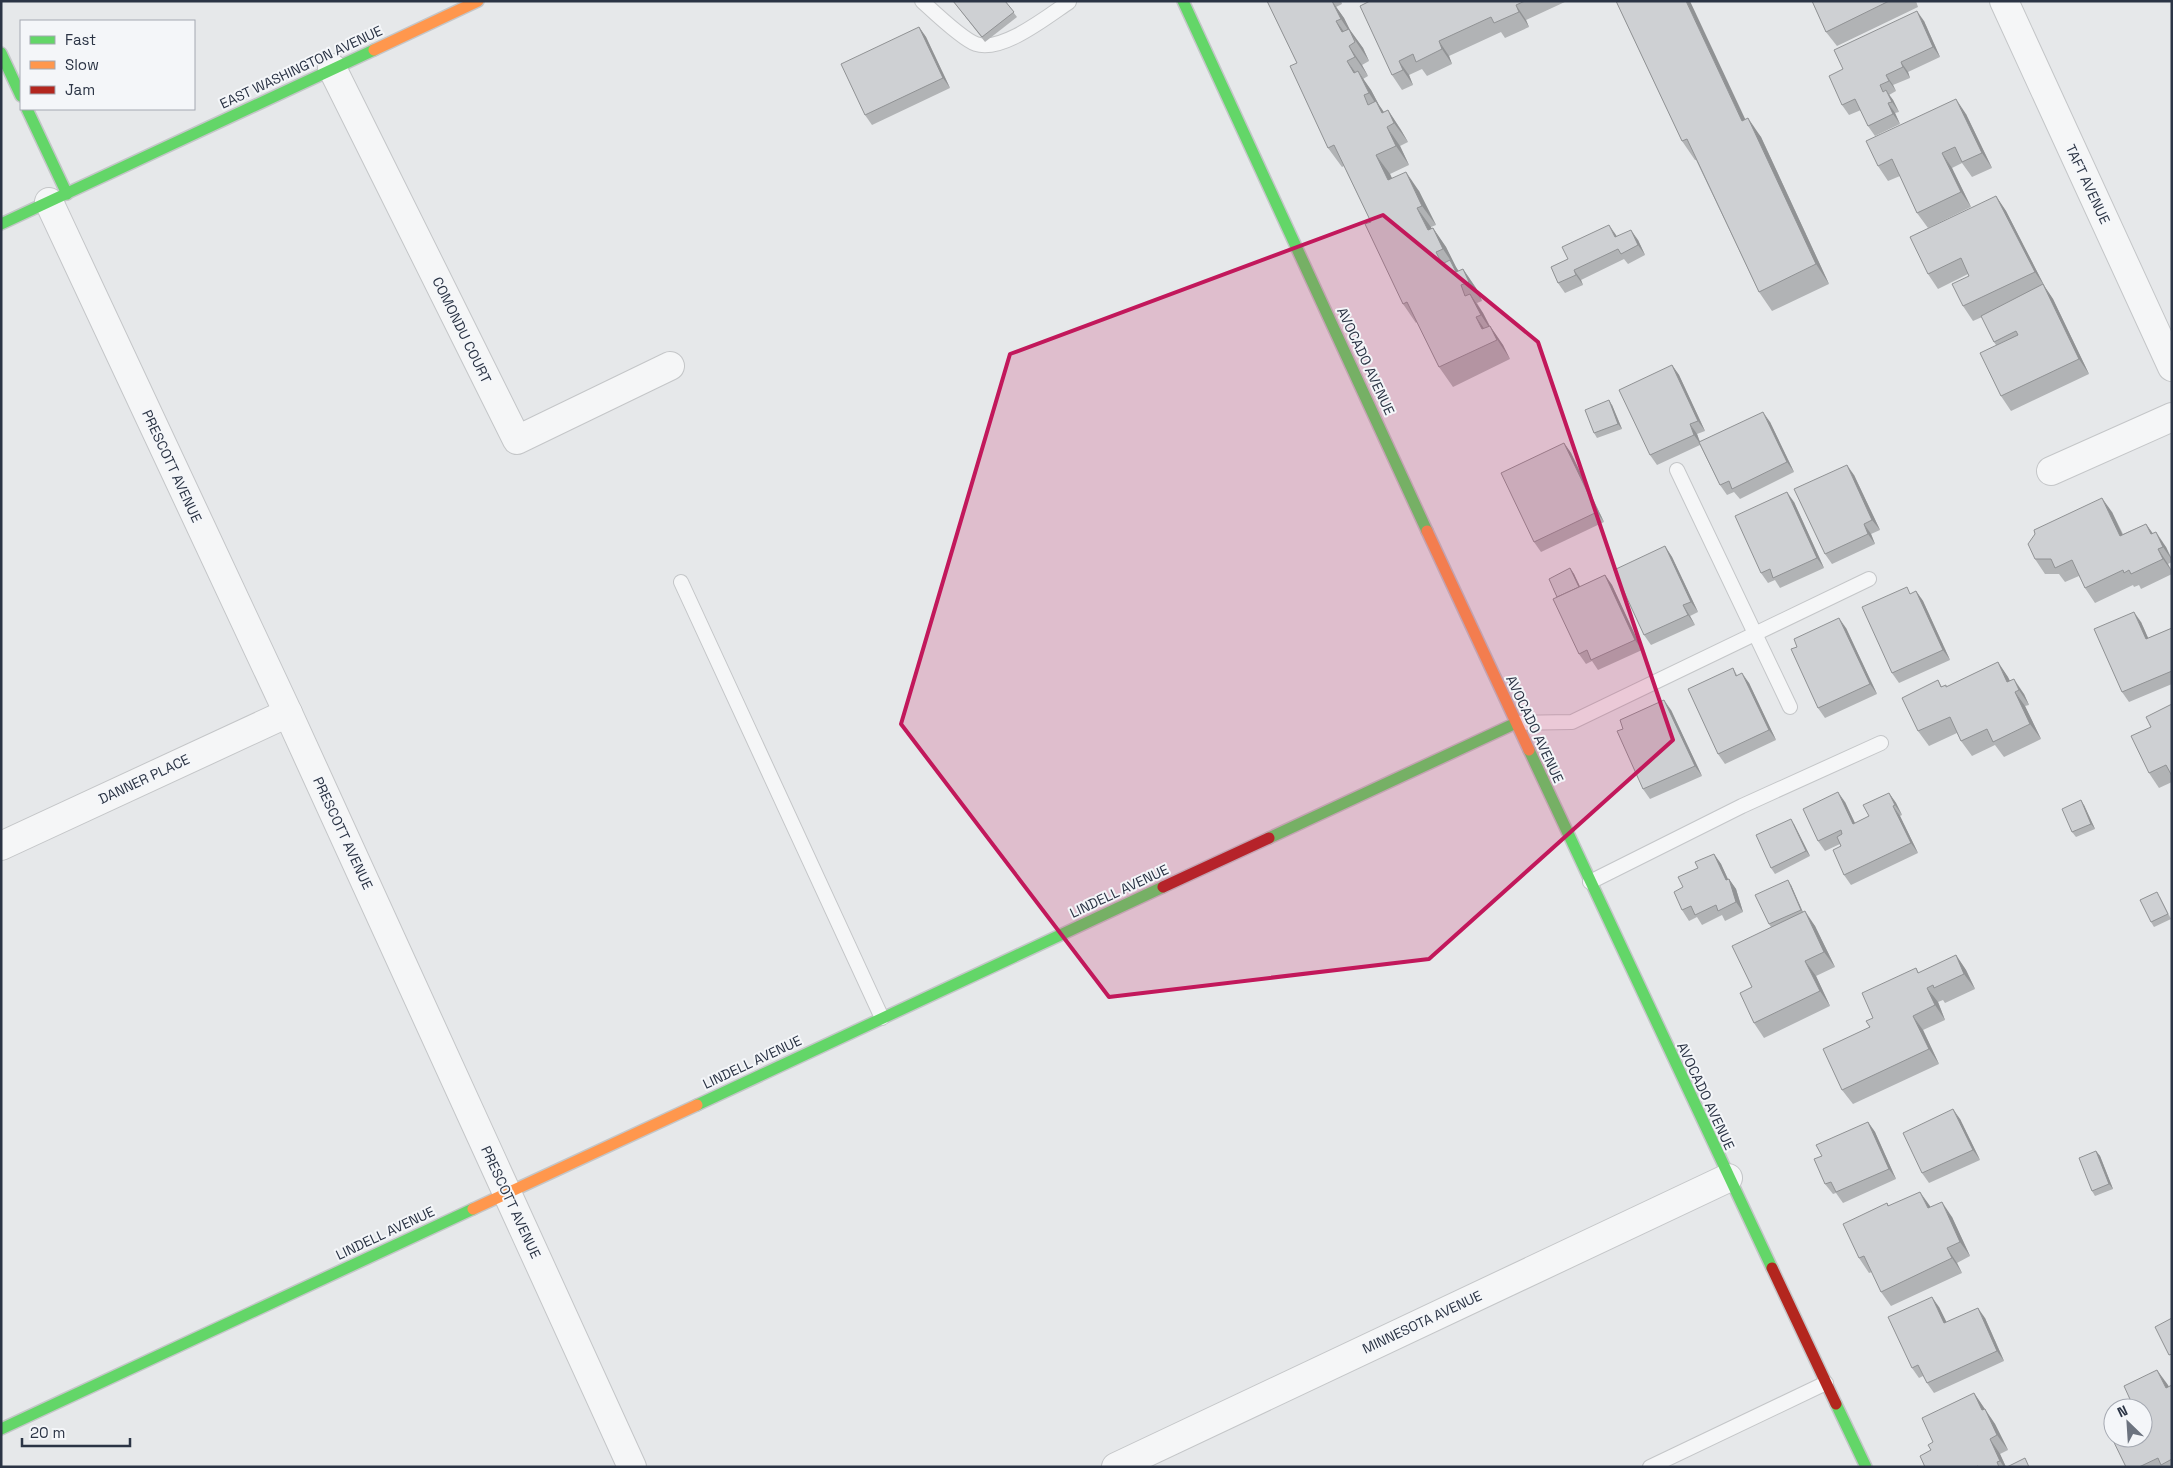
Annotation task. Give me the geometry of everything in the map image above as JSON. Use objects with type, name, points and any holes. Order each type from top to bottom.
[{"type":"main road","name":"EAST WASHINGTON AVENUE","points":[[5,220],[58,198],[478,1]]},
{"type":"main road","name":"AVOCADO AVENUE","points":[[1184,1],[1590,882],[1866,1467]]},
{"type":"main road","points":[[1,53],[20,94]]},
{"type":"main road","name":"PRESCOTT AVENUE","points":[[27,110],[58,198]]},
{"type":"main road","name":"LINDELL AVENUE","points":[[1,1429],[1516,722]]},
{"type":"street","name":"TAFT AVENUE","points":[[2004,1],[2172,367]]},
{"type":"street","name":"COMONDU COURT","points":[[332,68],[517,440],[670,366]]},
{"type":"street","name":"PRESCOTT AVENUE","points":[[58,198],[288,713],[632,1467]]},
{"type":"street","points":[[2051,471],[2172,418]]},
{"type":"street","name":"DANNER PLACE","points":[[1,846],[288,713]]},
{"type":"street","name":"MINNESOTA AVENUE","points":[[1116,1467],[1728,1178]]},
{"type":"lane","points":[[922,1],[953,28],[976,44],[993,46],[1031,28],[1067,2]]},
{"type":"lane","points":[[1678,470],[1790,707]]},
{"type":"lane","points":[[1516,722],[1572,722],[1869,579]]},
{"type":"lane","points":[[681,582],[882,1018]]},
{"type":"lane","points":[[1590,882],[1742,806],[1881,743]]},
{"type":"lane","points":[[1650,1467],[1826,1383]]},
{"type":"highlighted area","points":[[1383,215],[1538,342],[1673,740],[1429,959],[1109,997],[901,724],[1010,354]]},
{"type":"building","points":[[953,1],[1005,1],[1014,12],[982,37]]},
{"type":"building","points":[[1267,1],[1332,1],[1341,19],[1336,21],[1342,32],[1349,29],[1355,42],[1349,46],[1355,57],[1347,61],[1354,73],[1358,71],[1369,93],[1364,95],[1368,105],[1376,101],[1382,113],[1388,110],[1394,123],[1387,127],[1396,146],[1376,155],[1388,180],[1406,172],[1422,206],[1417,208],[1428,230],[1433,228],[1443,249],[1436,252],[1442,264],[1450,260],[1456,272],[1463,269],[1469,282],[1461,285],[1465,296],[1470,294],[1481,315],[1476,317],[1482,329],[1490,326],[1497,340],[1439,367],[1407,302],[1403,304],[1365,224],[1371,222],[1334,145],[1328,148],[1290,66],[1297,63]]},
{"type":"building","points":[[1370,1],[1525,1],[1516,5],[1519,12],[1494,23],[1491,17],[1439,41],[1442,49],[1416,62],[1413,54],[1399,61],[1403,70],[1392,75],[1360,6]]},
{"type":"building","points":[[1616,1],[1686,1],[1742,121],[1748,118],[1816,264],[1759,292],[1687,139],[1682,141]]},
{"type":"building","points":[[1812,1],[1889,1],[1826,32]]},
{"type":"building","points":[[1917,11],[1933,47],[1901,62],[1903,67],[1886,75],[1889,81],[1880,85],[1883,92],[1886,90],[1892,102],[1888,103],[1893,114],[1868,126],[1855,99],[1842,105],[1829,76],[1843,69],[1834,50]]},
{"type":"building","points":[[919,27],[943,78],[865,115],[841,64]]},
{"type":"building","points":[[1956,99],[1982,153],[1962,162],[1955,147],[1942,153],[1961,192],[1917,213],[1892,159],[1878,166],[1866,141]]},
{"type":"building","points":[[1996,196],[2035,272],[1963,306],[1952,284],[1969,276],[1961,258],[1928,274],[1910,237]]},
{"type":"building","points":[[1609,225],[1615,237],[1631,230],[1638,245],[1621,254],[1618,249],[1574,270],[1576,275],[1558,283],[1551,267],[1568,259],[1562,247]]},
{"type":"building","points":[[2043,284],[2079,359],[2001,396],[1980,353],[2018,335],[2016,331],[1994,342],[1981,316]]},
{"type":"building","points":[[1672,365],[1698,421],[1690,424],[1694,435],[1650,455],[1619,390]]},
{"type":"building","points":[[1609,400],[1618,424],[1594,433],[1585,410]]},
{"type":"building","points":[[1763,412],[1787,462],[1732,489],[1729,481],[1720,485],[1699,442]]},
{"type":"building","points":[[1564,443],[1597,512],[1534,542],[1501,473]]},
{"type":"building","points":[[1847,465],[1872,520],[1864,524],[1868,534],[1825,554],[1794,489]]},
{"type":"building","points":[[1787,492],[1817,558],[1773,578],[1770,569],[1761,573],[1735,516]]},
{"type":"building","points":[[2102,498],[2120,536],[2146,524],[2151,534],[2156,532],[2163,547],[2158,549],[2163,559],[2131,574],[2129,570],[2124,573],[2123,570],[2085,588],[2072,560],[2055,568],[2051,559],[2035,559],[2028,544],[2035,534],[2034,530]]},
{"type":"building","points":[[1665,546],[1691,602],[1683,605],[1688,615],[1644,635],[1614,570]]},
{"type":"building","points":[[1570,568],[1579,587],[1557,597],[1549,579]]},
{"type":"building","points":[[1605,575],[1635,640],[1591,660],[1587,650],[1579,654],[1553,599]]},
{"type":"building","points":[[1907,587],[1910,594],[1916,591],[1943,650],[1892,673],[1862,607]]},
{"type":"building","points":[[2134,612],[2146,639],[2172,628],[2172,671],[2122,692],[2094,629]]},
{"type":"building","points":[[1839,618],[1870,684],[1818,708],[1791,649],[1797,647],[1794,639]]},
{"type":"building","points":[[1998,662],[2007,682],[2014,679],[2019,690],[2015,692],[2030,724],[1993,742],[1987,729],[1961,741],[1950,717],[1918,731],[1902,698],[1938,680],[1941,687],[1946,685],[1946,687]]},
{"type":"building","points":[[1733,668],[1736,676],[1742,673],[1769,730],[1718,754],[1688,689]]},
{"type":"building","points":[[1664,700],[1695,766],[1643,789],[1617,731],[1623,729],[1620,720]]},
{"type":"building","points":[[2172,704],[2172,776],[2166,765],[2149,773],[2131,736],[2151,727],[2146,717]]},
{"type":"building","points":[[1838,792],[1853,824],[1869,816],[1863,805],[1889,793],[1895,805],[1893,806],[1911,843],[1844,875],[1833,850],[1841,846],[1837,837],[1842,834],[1841,830],[1818,841],[1803,809]]},
{"type":"building","points":[[2081,800],[2091,824],[2072,832],[2062,809]]},
{"type":"building","points":[[1791,819],[1806,851],[1771,868],[1756,835]]},
{"type":"building","points":[[1714,854],[1726,880],[1729,879],[1736,902],[1718,911],[1716,905],[1695,915],[1691,906],[1682,910],[1674,892],[1683,887],[1678,877],[1698,868],[1695,862]]},
{"type":"building","points":[[1788,880],[1801,910],[1769,924],[1755,895]]},
{"type":"building","points":[[2157,892],[2168,914],[2151,922],[2140,900]]},
{"type":"building","points":[[1805,911],[1824,952],[1805,961],[1820,991],[1754,1023],[1740,993],[1752,987],[1732,946]]},
{"type":"building","points":[[1956,955],[1964,974],[1934,988],[1933,985],[1927,988],[1935,1005],[1913,1016],[1929,1049],[1842,1090],[1823,1049],[1870,1027],[1866,1021],[1873,1018],[1862,993],[1916,968],[1918,973]]},
{"type":"building","points":[[1953,1109],[1973,1150],[1922,1173],[1903,1133]]},
{"type":"building","points":[[1868,1122],[1889,1169],[1836,1192],[1831,1182],[1825,1184],[1814,1159],[1822,1156],[1816,1145]]},
{"type":"building","points":[[2096,1151],[2109,1184],[2092,1191],[2079,1158]]},
{"type":"building","points":[[1920,1192],[1928,1208],[1942,1202],[1960,1242],[1947,1248],[1952,1258],[1881,1292],[1864,1256],[1859,1258],[1843,1224],[1887,1203],[1888,1206]]},
{"type":"building","points":[[1932,1297],[1944,1323],[1978,1308],[1997,1351],[1927,1383],[1918,1365],[1912,1368],[1888,1317]]},
{"type":"building","points":[[2172,1318],[2172,1354],[2169,1355],[2155,1327]]},
{"type":"building","points":[[2157,1370],[2166,1388],[2172,1385],[2172,1459],[2161,1465],[2158,1458],[2139,1467],[2126,1467],[2117,1448],[2153,1448],[2153,1398],[2129,1398],[2124,1386]]},
{"type":"building","points":[[1974,1393],[1982,1410],[1985,1409],[1997,1435],[1990,1439],[2000,1461],[1997,1462],[1999,1467],[1925,1467],[1920,1456],[1931,1450],[1928,1445],[1933,1442],[1922,1418]]},
{"type":"building","points":[[2025,1458],[2029,1467],[2007,1467]]},
{"type":"traffic: fast","points":[[1183,1],[1427,531]]},
{"type":"traffic: fast","points":[[1,224],[374,50]]},
{"type":"traffic: fast","points":[[1,53],[20,94]]},
{"type":"traffic: fast","points":[[27,110],[67,194]]},
{"type":"traffic: fast","points":[[1269,838],[1516,723]]},
{"type":"traffic: fast","points":[[1529,750],[1772,1268]]},
{"type":"traffic: fast","points":[[697,1105],[1163,887]]},
{"type":"traffic: fast","points":[[1,1429],[473,1209]]},
{"type":"traffic: fast","points":[[1836,1404],[1866,1467]]},
{"type":"traffic: slow","points":[[374,50],[478,1]]},
{"type":"traffic: slow","points":[[1427,531],[1529,750]]},
{"type":"traffic: slow","points":[[473,1209],[697,1105]]},
{"type":"traffic: jam","points":[[1163,887],[1269,838]]},
{"type":"traffic: jam","points":[[1772,1268],[1836,1404]]}]
